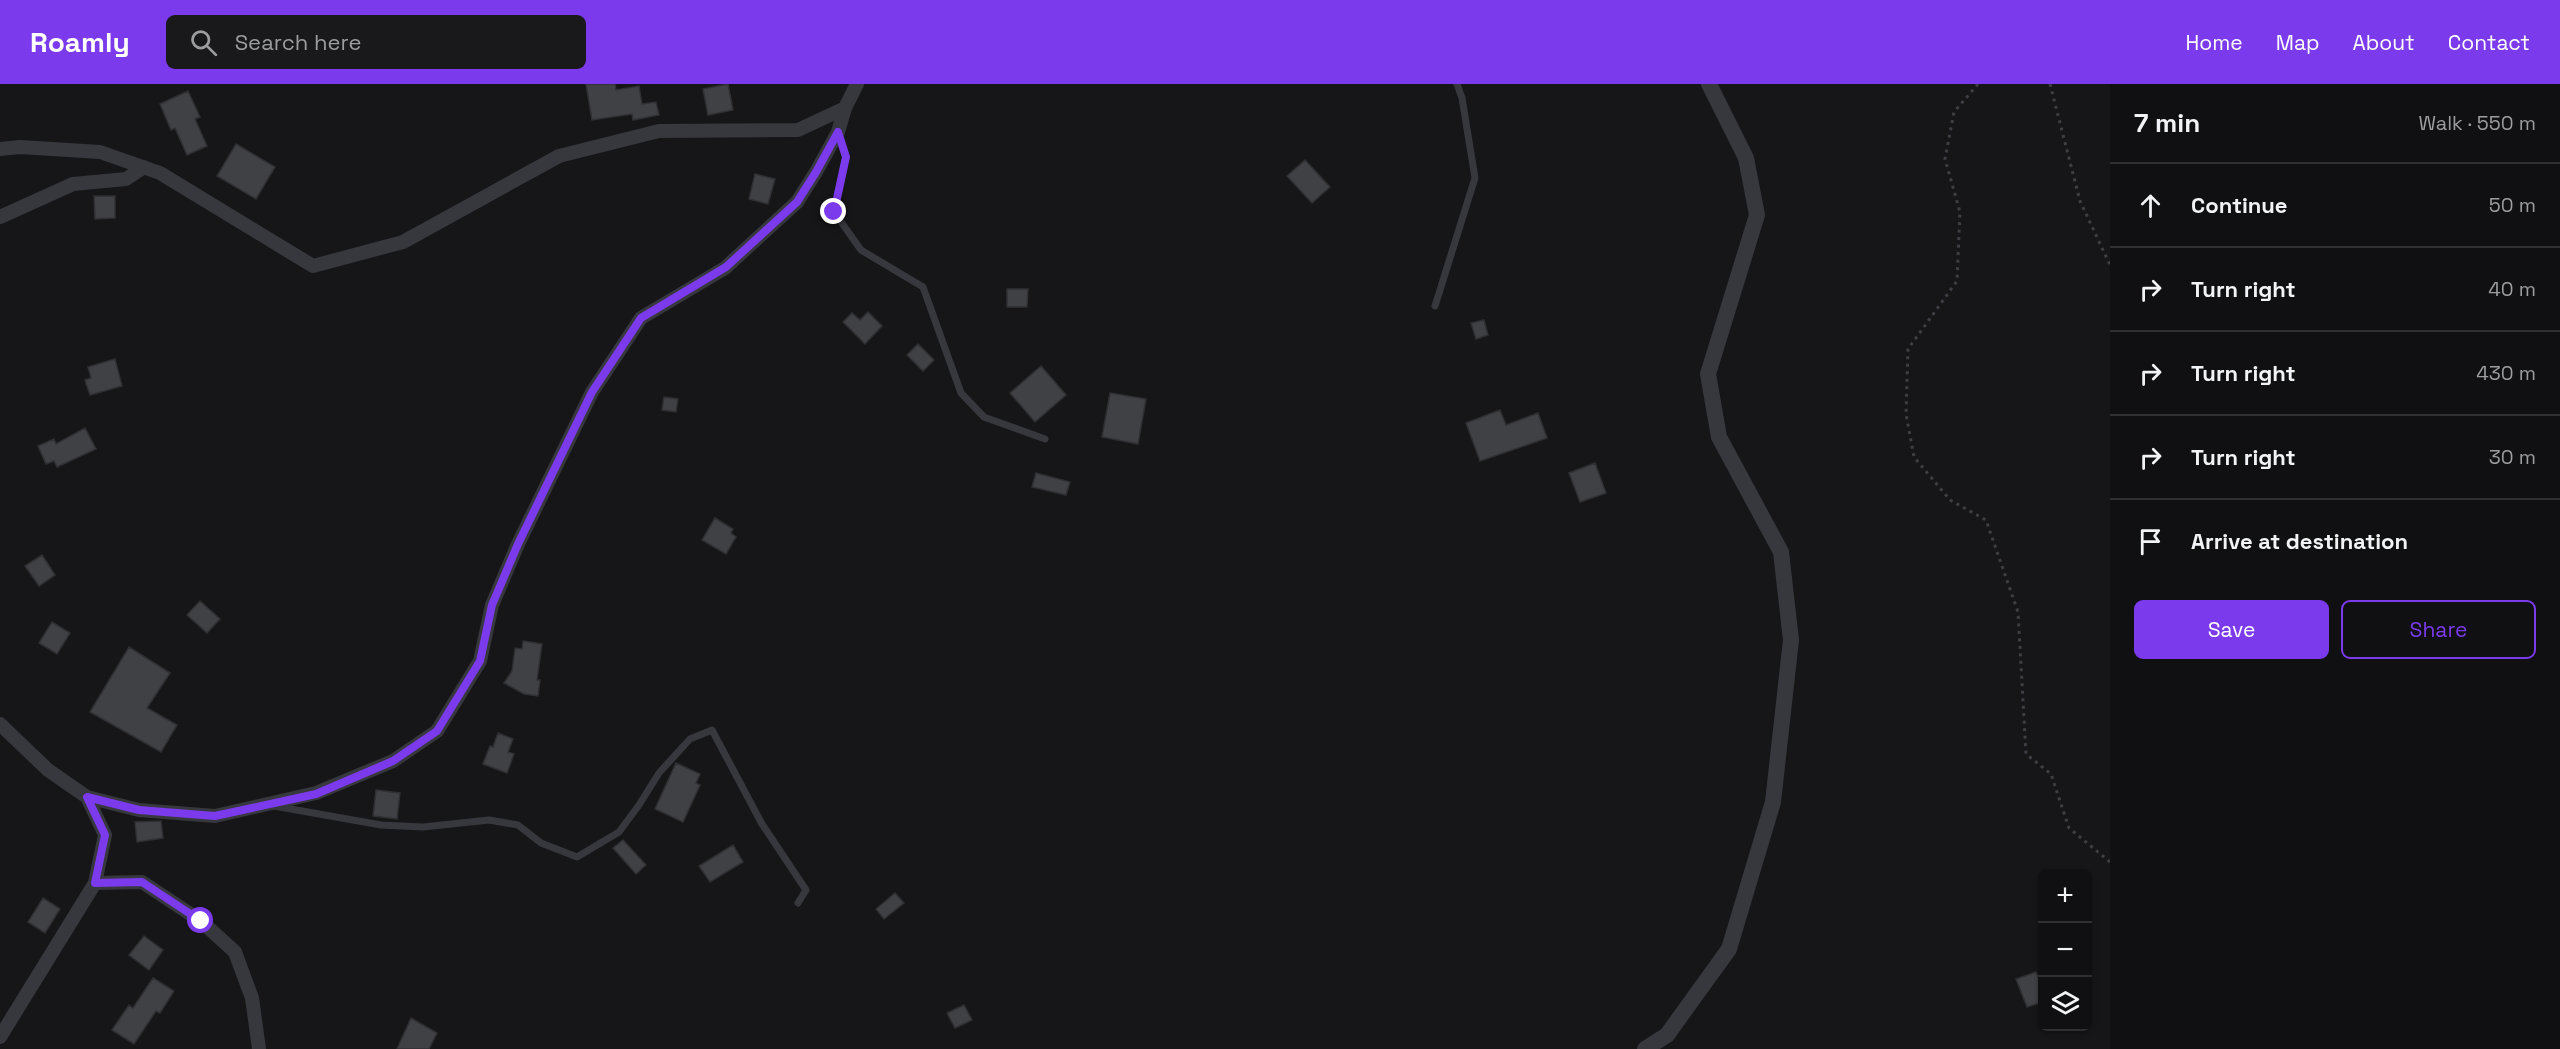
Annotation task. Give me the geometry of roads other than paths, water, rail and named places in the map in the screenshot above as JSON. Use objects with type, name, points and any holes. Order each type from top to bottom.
[{"type":"street","points":[[0,724],[48,770],[87,797],[139,810],[215,816],[316,794],[393,761],[437,731],[480,661],[497,595],[518,544],[592,392],[641,318],[726,267],[797,202],[838,132],[845,108],[857,84]]},
{"type":"street","points":[[1645,1049],[1667,1035],[1729,949],[1773,802],[1791,640],[1781,552],[1719,437],[1708,374],[1757,215],[1746,158],[1709,84]]},
{"type":"street","points":[[0,149],[20,147],[100,152],[144,167],[160,173],[313,266],[403,242],[558,156],[659,131],[798,130],[845,108]]},
{"type":"street","points":[[0,217],[73,184],[126,179],[144,167]]},
{"type":"street","points":[[0,1037],[95,883],[105,835],[87,797]]},
{"type":"street","points":[[95,883],[142,882],[201,921],[235,951],[252,998],[259,1049]]},
{"type":"lane","points":[[1435,306],[1475,178],[1462,98],[1456,84]]},
{"type":"lane","points":[[838,132],[846,157],[834,212],[861,250],[923,287],[961,393],[984,417],[1045,439]]},
{"type":"lane","points":[[266,805],[381,825],[423,827],[489,820],[518,825],[541,843],[577,857],[619,832],[658,773],[690,739],[712,730],[762,824],[806,890],[798,903]]}]
